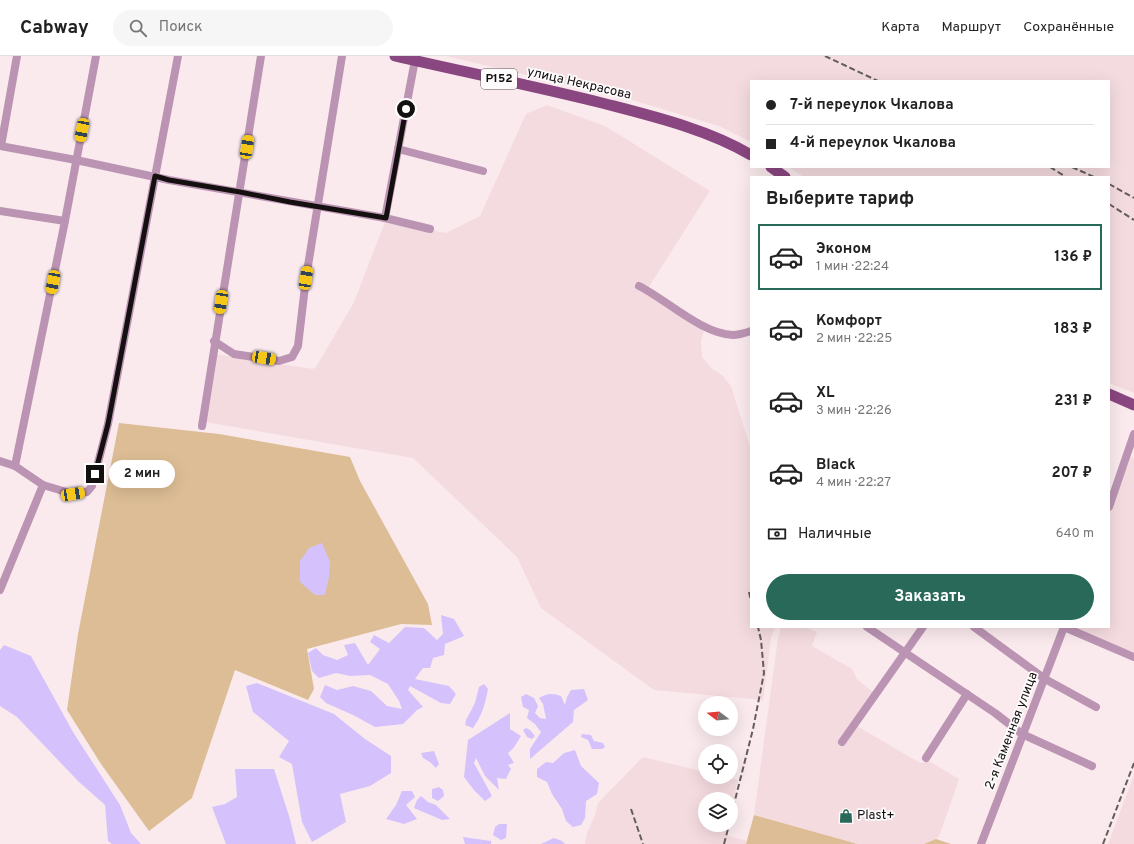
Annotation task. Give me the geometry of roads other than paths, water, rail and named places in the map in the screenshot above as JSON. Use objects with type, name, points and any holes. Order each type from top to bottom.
[{"type":"main road","name":"улица Некрасова","points":[[395,56],[555,91],[650,115],[715,138],[750,155]]},
{"type":"main road","points":[[772,168],[784,176]]},
{"type":"main road","points":[[1110,394],[1134,405]]},
{"type":"street","points":[[17,56],[0,146],[76,160],[169,180],[386,218],[430,229]]},
{"type":"street","points":[[15,466],[65,221],[96,56]]},
{"type":"street","points":[[0,461],[15,466],[43,485],[73,494],[87,492],[92,486],[108,424],[178,56]]},
{"type":"street","points":[[202,426],[214,342],[240,192],[261,56]]},
{"type":"street","points":[[214,342],[234,354],[279,361],[292,357],[298,346],[306,278],[342,56]]},
{"type":"street","points":[[386,218],[415,60]]},
{"type":"street","points":[[398,149],[483,171]]},
{"type":"street","points":[[0,211],[65,221]]},
{"type":"street","points":[[639,286],[653,293],[709,329],[724,334],[734,335],[750,331]]},
{"type":"street","points":[[1110,504],[1134,434]]},
{"type":"street","points":[[0,590],[43,485]]},
{"type":"street","points":[[869,628],[995,713],[1022,734],[1092,766]]},
{"type":"street","points":[[842,742],[922,628]]},
{"type":"street","points":[[975,628],[1045,679],[1096,707]]},
{"type":"street","name":"2-я Каменная улица","points":[[982,844],[1022,734],[1045,679],[1064,628]]},
{"type":"street","points":[[1066,628],[1134,656]]},
{"type":"street","points":[[926,758],[966,694]]},
{"type":"railway","points":[[825,56],[876,80]]},
{"type":"railway","points":[[1052,168],[1064,176]]},
{"type":"railway","points":[[1074,168],[1092,176]]},
{"type":"railway","points":[[1110,185],[1134,198]]},
{"type":"railway","points":[[1110,205],[1134,220]]},
{"type":"railway","points":[[749,592],[750,596]]},
{"type":"railway","points":[[737,792],[753,729],[764,673],[761,640],[758,628]]},
{"type":"railway","points":[[1103,844],[1134,763]]},
{"type":"railway","points":[[631,809],[643,844]]},
{"type":"railway","points":[[724,844],[727,832]]},
{"type":"place","name":"Plast+","points":[[846,816]]}]
